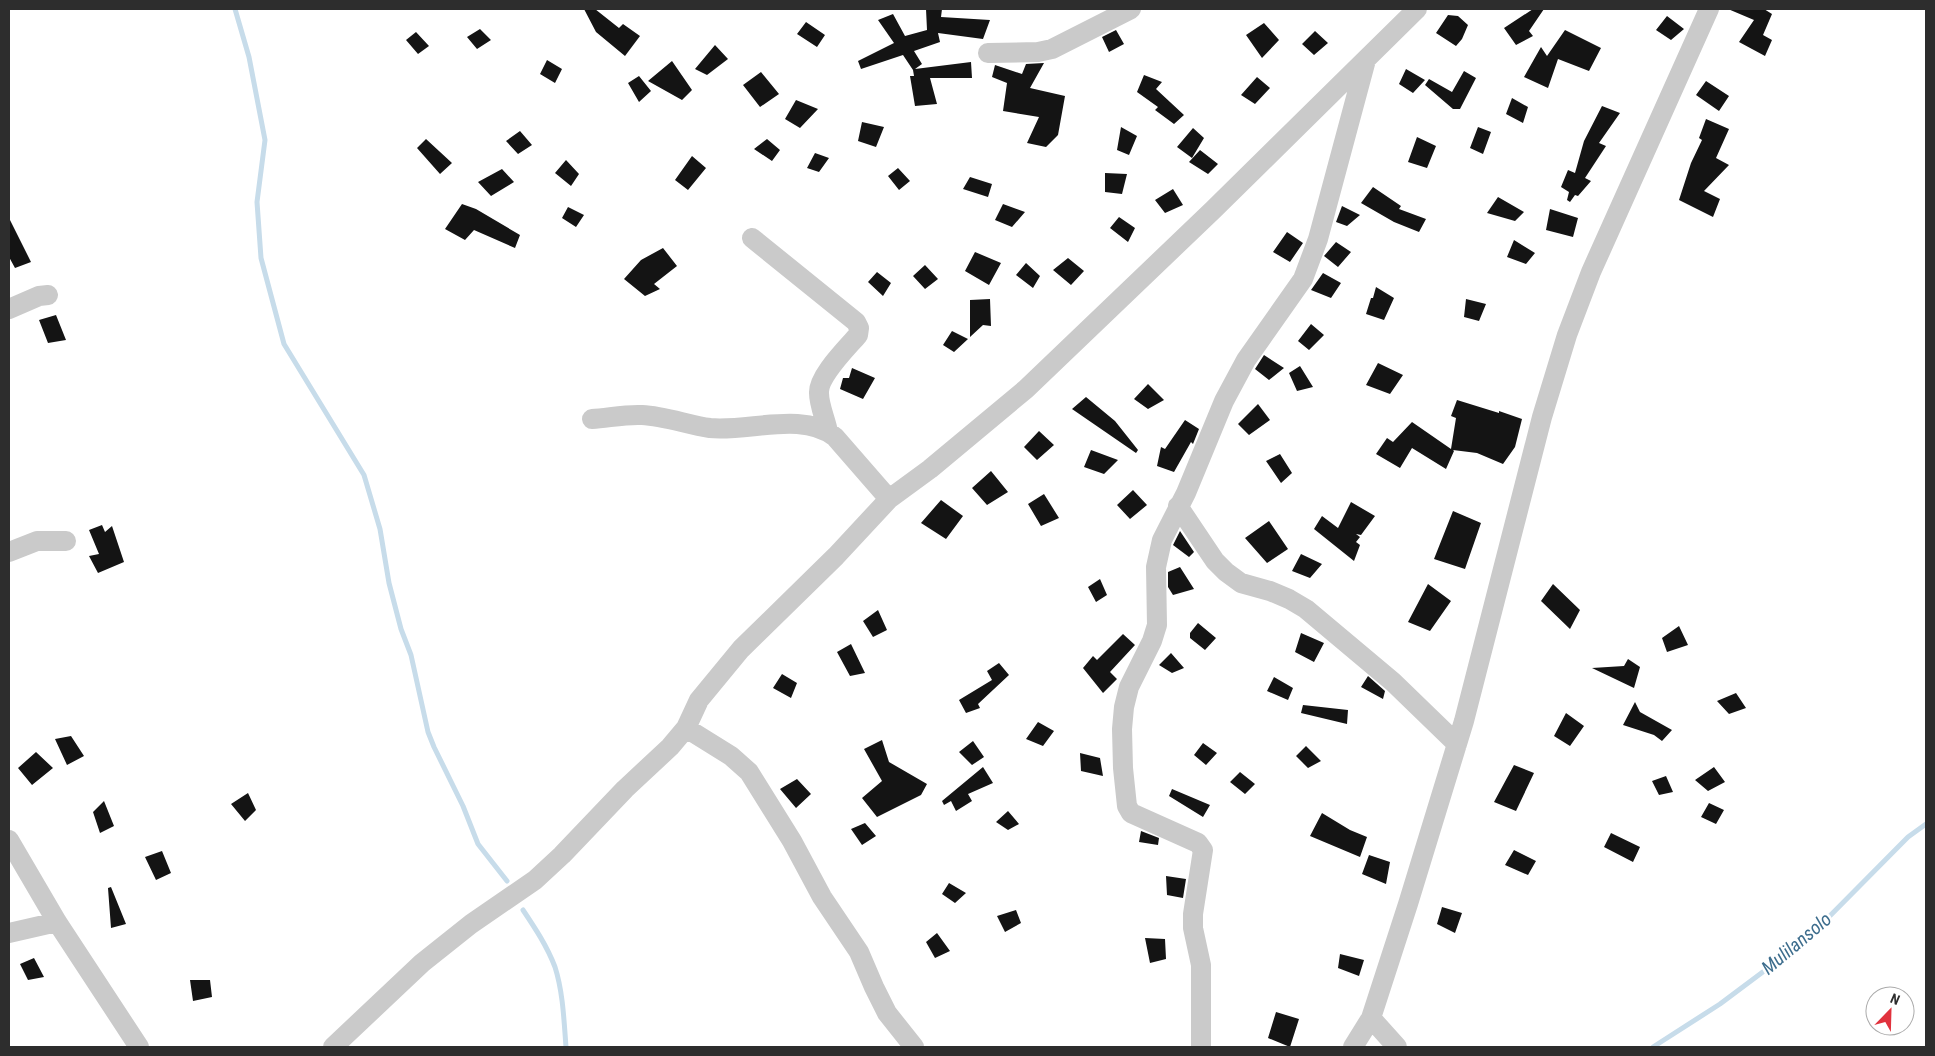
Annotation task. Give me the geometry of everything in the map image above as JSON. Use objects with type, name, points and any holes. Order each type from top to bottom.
[{"type":"street","points":[[988,53],[1029,52],[1052,49],[1131,9]]},
{"type":"street","points":[[333,1047],[422,963],[471,924],[535,880],[562,855],[625,789],[670,747],[686,728],[699,700],[742,649],[836,556],[888,499],[930,469],[1026,389],[1417,9]]},
{"type":"street","points":[[1353,1047],[1371,1018],[1457,744],[1537,436],[1567,335],[1591,272],[1709,9]]},
{"type":"street","points":[[1201,1047],[1201,965],[1193,928],[1193,914],[1203,850],[1198,843],[1132,813],[1127,806],[1123,768],[1122,730],[1124,707],[1129,687],[1152,641],[1156,625],[1156,567],[1162,540],[1186,493],[1224,401],[1246,360],[1303,279],[1318,239],[1367,58]]},
{"type":"street","points":[[752,238],[856,322],[859,328],[858,335],[825,376],[819,386],[818,395],[828,432],[888,499]]},
{"type":"street","points":[[9,309],[39,296],[48,295]]},
{"type":"street","points":[[592,419],[641,415],[709,428],[730,429],[789,424],[812,426],[828,432]]},
{"type":"street","points":[[1178,506],[1215,561],[1226,572],[1240,583],[1270,591],[1290,599],[1306,609],[1393,682],[1457,744]]},
{"type":"street","points":[[9,552],[37,541],[66,541]]},
{"type":"street","points":[[686,728],[731,756],[749,772],[792,841],[822,897],[859,952],[887,1013],[914,1047]]},
{"type":"street","points":[[9,840],[57,922],[139,1047]]},
{"type":"street","points":[[9,933],[57,922]]},
{"type":"street","points":[[1371,1018],[1397,1047]]},
{"type":"building","points":[[584,9],[595,9],[619,28],[623,24],[640,36],[625,56],[596,32]]},
{"type":"building","points":[[926,9],[942,9],[941,17],[990,20],[983,39],[938,33],[940,42],[914,51],[922,64],[915,69],[971,62],[972,78],[930,78],[937,104],[915,106],[910,76],[914,76],[913,70],[903,55],[861,69],[858,61],[894,43],[878,20],[893,14],[905,36],[927,30]]},
{"type":"building","points":[[1533,9],[1544,9],[1529,31],[1533,36],[1516,45],[1504,28]]},
{"type":"building","points":[[1728,9],[1764,9],[1772,14],[1763,35],[1772,40],[1765,56],[1739,42],[1754,20]]},
{"type":"building","points":[[1448,15],[1458,16],[1468,25],[1462,39],[1456,46],[1436,33]]},
{"type":"building","points":[[1667,16],[1684,29],[1671,40],[1656,30]]},
{"type":"building","points":[[806,22],[825,35],[817,47],[797,34]]},
{"type":"building","points":[[1264,23],[1279,40],[1262,58],[1246,35]]},
{"type":"building","points":[[480,29],[491,40],[477,49],[467,37]]},
{"type":"building","points":[[1116,30],[1124,44],[1109,52],[1102,37]]},
{"type":"building","points":[[1565,30],[1601,48],[1589,71],[1558,59],[1548,88],[1524,77],[1541,47],[1547,56]]},
{"type":"building","points":[[1315,31],[1328,43],[1314,55],[1302,44]]},
{"type":"building","points":[[416,32],[429,46],[418,54],[406,40]]},
{"type":"building","points":[[715,45],[728,59],[707,75],[695,69]]},
{"type":"building","points":[[547,60],[562,69],[555,83],[540,74]]},
{"type":"building","points":[[672,61],[692,90],[682,100],[648,81]]},
{"type":"building","points":[[1044,63],[1030,88],[1065,96],[1058,135],[1046,147],[1027,143],[1039,117],[1003,111],[1007,83],[992,77],[995,65],[1022,74],[1026,64]]},
{"type":"building","points":[[1406,69],[1425,80],[1413,93],[1399,84]]},
{"type":"building","points":[[1464,71],[1476,78],[1460,109],[1453,109],[1425,85],[1429,79],[1452,92]]},
{"type":"building","points":[[761,72],[779,94],[760,107],[743,85]]},
{"type":"building","points":[[1144,75],[1162,82],[1156,89],[1184,115],[1174,124],[1155,110],[1158,107],[1137,92]]},
{"type":"building","points":[[639,76],[651,91],[639,102],[628,83]]},
{"type":"building","points":[[1257,77],[1270,88],[1255,104],[1241,95]]},
{"type":"building","points":[[1706,81],[1729,96],[1719,111],[1696,95]]},
{"type":"building","points":[[1512,98],[1528,107],[1523,123],[1506,114]]},
{"type":"building","points":[[796,100],[818,109],[800,128],[785,119]]},
{"type":"building","points":[[1602,106],[1620,113],[1599,143],[1606,146],[1585,178],[1591,181],[1570,202],[1567,200],[1569,192],[1561,187],[1568,170],[1575,173],[1584,141]]},
{"type":"building","points":[[1706,119],[1729,129],[1716,158],[1729,165],[1704,191],[1720,199],[1713,217],[1679,200],[1691,163],[1702,140],[1699,138]]},
{"type":"building","points":[[862,122],[884,127],[876,147],[858,141]]},
{"type":"building","points":[[1121,127],[1137,136],[1129,155],[1117,150]]},
{"type":"building","points":[[1478,127],[1491,132],[1483,154],[1470,148]]},
{"type":"building","points":[[1193,128],[1204,138],[1192,158],[1177,147]]},
{"type":"building","points":[[520,131],[532,145],[518,154],[506,141]]},
{"type":"building","points":[[1417,137],[1436,146],[1427,168],[1408,162]]},
{"type":"building","points":[[426,139],[452,163],[440,174],[417,148]]},
{"type":"building","points":[[767,139],[780,150],[772,161],[754,149]]},
{"type":"building","points":[[1200,150],[1218,164],[1208,174],[1189,162]]},
{"type":"building","points":[[815,153],[829,158],[819,172],[807,168]]},
{"type":"building","points":[[692,156],[706,168],[688,190],[675,180]]},
{"type":"building","points":[[566,160],[579,174],[571,186],[555,173]]},
{"type":"building","points":[[898,168],[910,181],[899,190],[888,176]]},
{"type":"building","points":[[502,169],[514,182],[491,196],[478,182]]},
{"type":"building","points":[[1105,173],[1127,174],[1122,194],[1105,192]]},
{"type":"building","points":[[970,177],[992,184],[988,197],[963,189]]},
{"type":"building","points":[[1373,187],[1401,206],[1399,209],[1426,219],[1419,232],[1394,222],[1361,203]]},
{"type":"building","points":[[1173,189],[1183,205],[1165,213],[1155,200]]},
{"type":"building","points":[[1498,197],[1524,212],[1515,221],[1487,213]]},
{"type":"building","points":[[462,204],[476,209],[520,235],[515,248],[474,230],[465,240],[445,229]]},
{"type":"building","points":[[1003,204],[1025,212],[1012,227],[995,220]]},
{"type":"building","points":[[1342,206],[1360,215],[1347,226],[1336,222]]},
{"type":"building","points":[[568,207],[584,215],[576,227],[562,218]]},
{"type":"building","points":[[1550,209],[1578,218],[1573,237],[1546,230]]},
{"type":"building","points":[[1119,217],[1135,228],[1128,242],[1110,228]]},
{"type":"building","points":[[9,218],[31,262],[15,268],[9,257]]},
{"type":"building","points":[[1287,232],[1303,243],[1290,262],[1273,252]]},
{"type":"building","points":[[1514,240],[1535,253],[1526,264],[1507,257]]},
{"type":"building","points":[[1336,242],[1351,252],[1338,267],[1324,256]]},
{"type":"building","points":[[663,248],[677,266],[654,284],[660,289],[645,296],[624,279],[641,260]]},
{"type":"building","points":[[975,252],[1001,263],[989,285],[965,271]]},
{"type":"building","points":[[1068,258],[1084,271],[1071,285],[1053,270]]},
{"type":"building","points":[[1026,263],[1040,276],[1033,288],[1016,275]]},
{"type":"building","points":[[925,265],[938,279],[925,289],[913,276]]},
{"type":"building","points":[[877,272],[891,283],[883,296],[868,282]]},
{"type":"building","points":[[1323,273],[1341,283],[1331,298],[1311,290]]},
{"type":"building","points":[[1376,287],[1394,298],[1384,320],[1366,314]]},
{"type":"building","points":[[990,299],[991,326],[983,325],[970,337],[970,300]]},
{"type":"building","points":[[1466,299],[1486,304],[1479,321],[1464,317]]},
{"type":"building","points":[[56,315],[66,340],[48,343],[39,320]]},
{"type":"building","points":[[1311,324],[1324,335],[1309,350],[1298,341]]},
{"type":"building","points":[[952,331],[968,339],[954,352],[943,345]]},
{"type":"building","points":[[1264,355],[1284,368],[1269,380],[1255,369]]},
{"type":"building","points":[[1378,363],[1403,375],[1390,394],[1366,385]]},
{"type":"building","points":[[1300,366],[1313,387],[1297,391],[1289,373]]},
{"type":"building","points":[[852,368],[875,378],[863,399],[840,389],[843,378],[849,378]]},
{"type":"building","points":[[1148,384],[1164,400],[1148,409],[1134,399]]},
{"type":"building","points":[[1086,397],[1115,421],[1138,450],[1136,453],[1072,409]]},
{"type":"building","points":[[1457,400],[1522,419],[1515,447],[1503,464],[1477,453],[1453,450],[1446,469],[1412,448],[1400,468],[1376,454],[1387,438],[1393,442],[1412,422],[1451,449],[1456,418],[1451,416]]},
{"type":"building","points":[[1258,404],[1270,420],[1249,435],[1238,424]]},
{"type":"building","points":[[1185,420],[1199,429],[1193,444],[1191,442],[1174,472],[1157,466],[1161,447],[1165,449]]},
{"type":"building","points":[[1039,431],[1054,445],[1037,460],[1024,447]]},
{"type":"building","points":[[1091,450],[1118,460],[1104,474],[1084,467]]},
{"type":"building","points":[[1280,454],[1292,473],[1281,483],[1266,461]]},
{"type":"building","points":[[991,471],[1008,492],[987,505],[972,488]]},
{"type":"building","points":[[1133,490],[1147,505],[1130,519],[1117,505]]},
{"type":"building","points":[[1044,494],[1059,518],[1041,526],[1028,504]]},
{"type":"building","points":[[941,500],[963,516],[946,539],[921,523]]},
{"type":"building","points":[[1351,502],[1375,516],[1361,535],[1356,534],[1360,537],[1356,542],[1360,545],[1354,561],[1314,529],[1322,516],[1338,528]]},
{"type":"building","points":[[1453,511],[1481,523],[1465,569],[1434,559]]},
{"type":"building","points":[[1269,521],[1288,549],[1267,563],[1245,538]]},
{"type":"building","points":[[102,525],[105,532],[112,526],[124,562],[98,573],[89,556],[99,554],[89,530]]},
{"type":"building","points":[[1180,531],[1194,552],[1189,557],[1173,545]]},
{"type":"building","points":[[1301,554],[1322,564],[1310,578],[1292,571]]},
{"type":"building","points":[[1180,567],[1194,589],[1173,595],[1168,587],[1168,572]]},
{"type":"building","points":[[1100,579],[1107,595],[1096,602],[1088,587]]},
{"type":"building","points":[[1428,584],[1451,601],[1430,631],[1408,622]]},
{"type":"building","points":[[1553,584],[1580,610],[1570,629],[1541,601]]},
{"type":"building","points":[[878,610],[887,630],[873,637],[863,621]]},
{"type":"building","points":[[1198,623],[1216,638],[1205,650],[1190,638],[1190,633]]},
{"type":"building","points":[[1679,626],[1688,645],[1667,652],[1662,638]]},
{"type":"building","points":[[1301,633],[1324,643],[1314,662],[1295,652]]},
{"type":"building","points":[[1123,634],[1135,645],[1110,672],[1117,679],[1103,693],[1083,668],[1093,656],[1097,660]]},
{"type":"building","points":[[851,644],[865,673],[850,676],[837,652]]},
{"type":"building","points":[[1171,653],[1184,668],[1172,673],[1159,665]]},
{"type":"building","points":[[1628,659],[1640,667],[1634,688],[1592,668],[1624,666]]},
{"type":"building","points":[[999,663],[1009,675],[978,704],[980,708],[966,713],[959,700],[992,680],[987,671]]},
{"type":"building","points":[[782,674],[797,683],[791,698],[773,688]]},
{"type":"building","points":[[1368,676],[1385,691],[1383,699],[1361,687]]},
{"type":"building","points":[[1274,677],[1293,688],[1288,700],[1267,691]]},
{"type":"building","points":[[1736,693],[1746,708],[1729,714],[1717,701]]},
{"type":"building","points":[[1635,702],[1640,712],[1672,730],[1662,741],[1654,735],[1623,725]]},
{"type":"building","points":[[1303,705],[1348,710],[1347,724],[1301,713]]},
{"type":"building","points":[[1566,713],[1584,726],[1570,746],[1554,736]]},
{"type":"building","points":[[1038,722],[1054,731],[1043,746],[1026,739]]},
{"type":"building","points":[[71,736],[84,756],[67,765],[55,739]]},
{"type":"building","points":[[882,740],[889,762],[927,784],[921,795],[877,817],[862,798],[882,781],[864,749]]},
{"type":"building","points":[[973,741],[984,757],[972,765],[959,752]]},
{"type":"building","points":[[1203,743],[1217,753],[1206,765],[1194,755]]},
{"type":"building","points":[[1306,746],[1321,761],[1308,768],[1296,756]]},
{"type":"building","points":[[36,752],[53,768],[32,785],[18,768]]},
{"type":"building","points":[[1080,753],[1100,758],[1103,776],[1081,771]]},
{"type":"building","points":[[1514,765],[1534,773],[1516,811],[1494,802]]},
{"type":"building","points":[[983,767],[993,783],[968,794],[972,801],[956,811],[951,801],[944,805],[942,801]]},
{"type":"building","points":[[1714,767],[1725,782],[1708,791],[1695,780]]},
{"type":"building","points":[[1240,772],[1255,784],[1245,794],[1230,782]]},
{"type":"building","points":[[1666,776],[1673,792],[1659,795],[1652,781]]},
{"type":"building","points":[[797,779],[811,794],[796,808],[780,789]]},
{"type":"building","points":[[1172,789],[1210,805],[1203,817],[1169,796]]},
{"type":"building","points":[[248,793],[256,810],[245,821],[231,804]]},
{"type":"building","points":[[104,801],[114,826],[100,833],[93,812]]},
{"type":"building","points":[[1709,803],[1724,810],[1716,824],[1701,817]]},
{"type":"building","points":[[1008,811],[1019,824],[1008,830],[996,822]]},
{"type":"building","points":[[1322,813],[1350,830],[1367,837],[1360,857],[1310,836]]},
{"type":"building","points":[[865,823],[876,836],[862,845],[851,829]]},
{"type":"building","points":[[1141,831],[1159,838],[1158,845],[1139,842]]},
{"type":"building","points":[[1611,833],[1640,847],[1633,862],[1604,847]]},
{"type":"building","points":[[1514,850],[1536,861],[1528,875],[1505,865]]},
{"type":"building","points":[[162,851],[171,873],[156,880],[145,857]]},
{"type":"building","points":[[1369,855],[1390,862],[1386,884],[1362,874]]},
{"type":"building","points":[[1166,876],[1186,879],[1183,898],[1167,895]]},
{"type":"building","points":[[949,883],[966,893],[955,903],[942,894]]},
{"type":"building","points":[[111,887],[126,924],[111,928],[108,888]]},
{"type":"building","points":[[1442,907],[1462,913],[1455,933],[1437,924]]},
{"type":"building","points":[[1016,910],[1021,923],[1005,932],[997,916]]},
{"type":"building","points":[[937,933],[950,951],[935,958],[926,942]]},
{"type":"building","points":[[1145,938],[1165,939],[1166,959],[1150,963]]},
{"type":"building","points":[[1340,954],[1364,960],[1359,976],[1338,968]]},
{"type":"building","points":[[34,958],[44,977],[28,980],[20,964]]},
{"type":"building","points":[[190,980],[210,980],[212,997],[193,1001]]},
{"type":"building","points":[[1276,1012],[1299,1019],[1290,1047],[1268,1038]]},
{"type":"waterway","points":[[235,9],[249,57],[265,140],[257,202],[261,258],[284,344],[364,475],[380,529],[389,583],[401,629],[411,655],[428,732],[463,806],[478,844],[507,881]]},
{"type":"waterway","name":"Mulilansolo","points":[[1653,1047],[1720,1004],[1807,939],[1908,837],[1926,824]]},
{"type":"waterway","points":[[523,910],[545,944],[555,967],[564,1017],[566,1047]]}]
